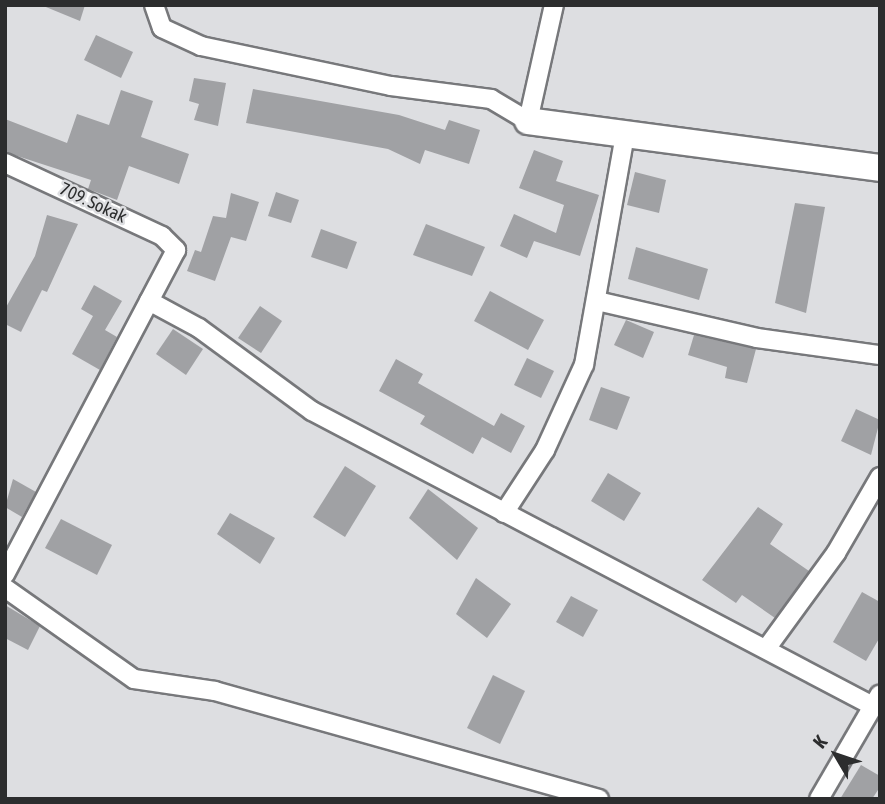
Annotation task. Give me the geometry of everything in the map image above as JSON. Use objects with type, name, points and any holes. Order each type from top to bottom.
[{"type":"street","points":[[154,5],[162,29],[201,46],[391,86],[491,99],[528,121],[880,168]]},
{"type":"street","points":[[528,121],[554,5]]},
{"type":"street","points":[[504,513],[545,450],[584,365],[625,135]]},
{"type":"street","name":"709. Sokak","points":[[5,163],[162,236],[176,250],[149,301]]},
{"type":"street","points":[[7,567],[149,301],[199,328],[312,411],[766,649],[876,700],[819,799]]},
{"type":"street","points":[[597,301],[757,338],[880,355]]},
{"type":"street","points":[[766,649],[836,553],[880,477]]},
{"type":"street","points":[[5,588],[134,679],[215,691],[599,799]]},
{"type":"building","points":[[41,5],[85,5],[80,21]]},
{"type":"building","points":[[96,35],[133,52],[121,78],[84,60]]},
{"type":"building","points":[[194,78],[226,83],[218,126],[194,120],[199,104],[189,101]]},
{"type":"building","points":[[253,89],[399,115],[445,130],[449,120],[480,130],[469,164],[425,150],[420,164],[388,149],[246,123]]},
{"type":"building","points":[[121,90],[153,101],[141,137],[189,154],[179,184],[129,166],[117,200],[88,189],[91,180],[5,152],[5,119],[67,143],[77,114],[109,125]]},
{"type":"building","points":[[534,150],[563,161],[556,181],[599,195],[580,256],[534,241],[527,258],[500,246],[514,214],[556,233],[564,205],[519,188]]},
{"type":"building","points":[[635,172],[666,180],[659,213],[627,205]]},
{"type":"building","points":[[276,192],[299,200],[291,223],[268,216]]},
{"type":"building","points":[[231,193],[259,202],[246,241],[231,237],[215,281],[187,271],[195,250],[201,252],[213,216],[226,218]]},
{"type":"building","points":[[795,203],[825,207],[806,313],[775,303]]},
{"type":"building","points":[[47,215],[78,224],[47,292],[42,290],[21,332],[5,324],[5,309],[35,256]]},
{"type":"building","points":[[426,224],[485,247],[472,276],[413,255]]},
{"type":"building","points":[[321,229],[357,242],[347,269],[311,257]]},
{"type":"building","points":[[636,247],[708,269],[699,300],[628,279]]},
{"type":"building","points":[[94,285],[122,301],[105,330],[117,337],[100,370],[72,354],[93,316],[81,309]]},
{"type":"building","points":[[490,291],[544,320],[528,350],[474,321]]},
{"type":"building","points":[[260,306],[282,321],[261,353],[238,338]]},
{"type":"building","points":[[626,320],[654,332],[643,358],[614,345]]},
{"type":"building","points":[[173,329],[203,349],[186,375],[156,354]]},
{"type":"building","points":[[694,335],[756,349],[747,383],[725,378],[727,367],[688,355]]},
{"type":"building","points":[[527,358],[554,371],[541,398],[514,385]]},
{"type":"building","points":[[396,359],[423,374],[418,383],[494,426],[501,413],[525,426],[511,453],[482,437],[473,454],[420,424],[425,416],[379,391]]},
{"type":"building","points":[[601,387],[630,397],[617,430],[589,420]]},
{"type":"building","points":[[856,409],[880,420],[871,455],[841,441]]},
{"type":"building","points":[[345,466],[376,486],[345,537],[313,517]]},
{"type":"building","points":[[608,473],[641,493],[624,521],[591,501]]},
{"type":"building","points":[[13,479],[36,492],[22,517],[5,507]]},
{"type":"building","points":[[428,489],[478,528],[457,560],[409,518]]},
{"type":"building","points":[[758,507],[783,524],[770,544],[809,571],[775,618],[742,595],[736,603],[702,580]]},
{"type":"building","points":[[230,513],[275,538],[260,564],[217,534]]},
{"type":"building","points":[[61,519],[112,545],[97,575],[45,548]]},
{"type":"building","points":[[476,578],[511,604],[487,638],[456,614]]},
{"type":"building","points":[[862,592],[880,602],[880,637],[866,661],[833,642]]},
{"type":"building","points":[[571,596],[598,610],[583,637],[556,622]]},
{"type":"building","points":[[5,605],[40,626],[28,650],[5,638]]},
{"type":"building","points":[[493,675],[525,691],[500,744],[467,728]]},
{"type":"building","points":[[861,765],[880,776],[880,787],[872,799],[840,799]]}]
